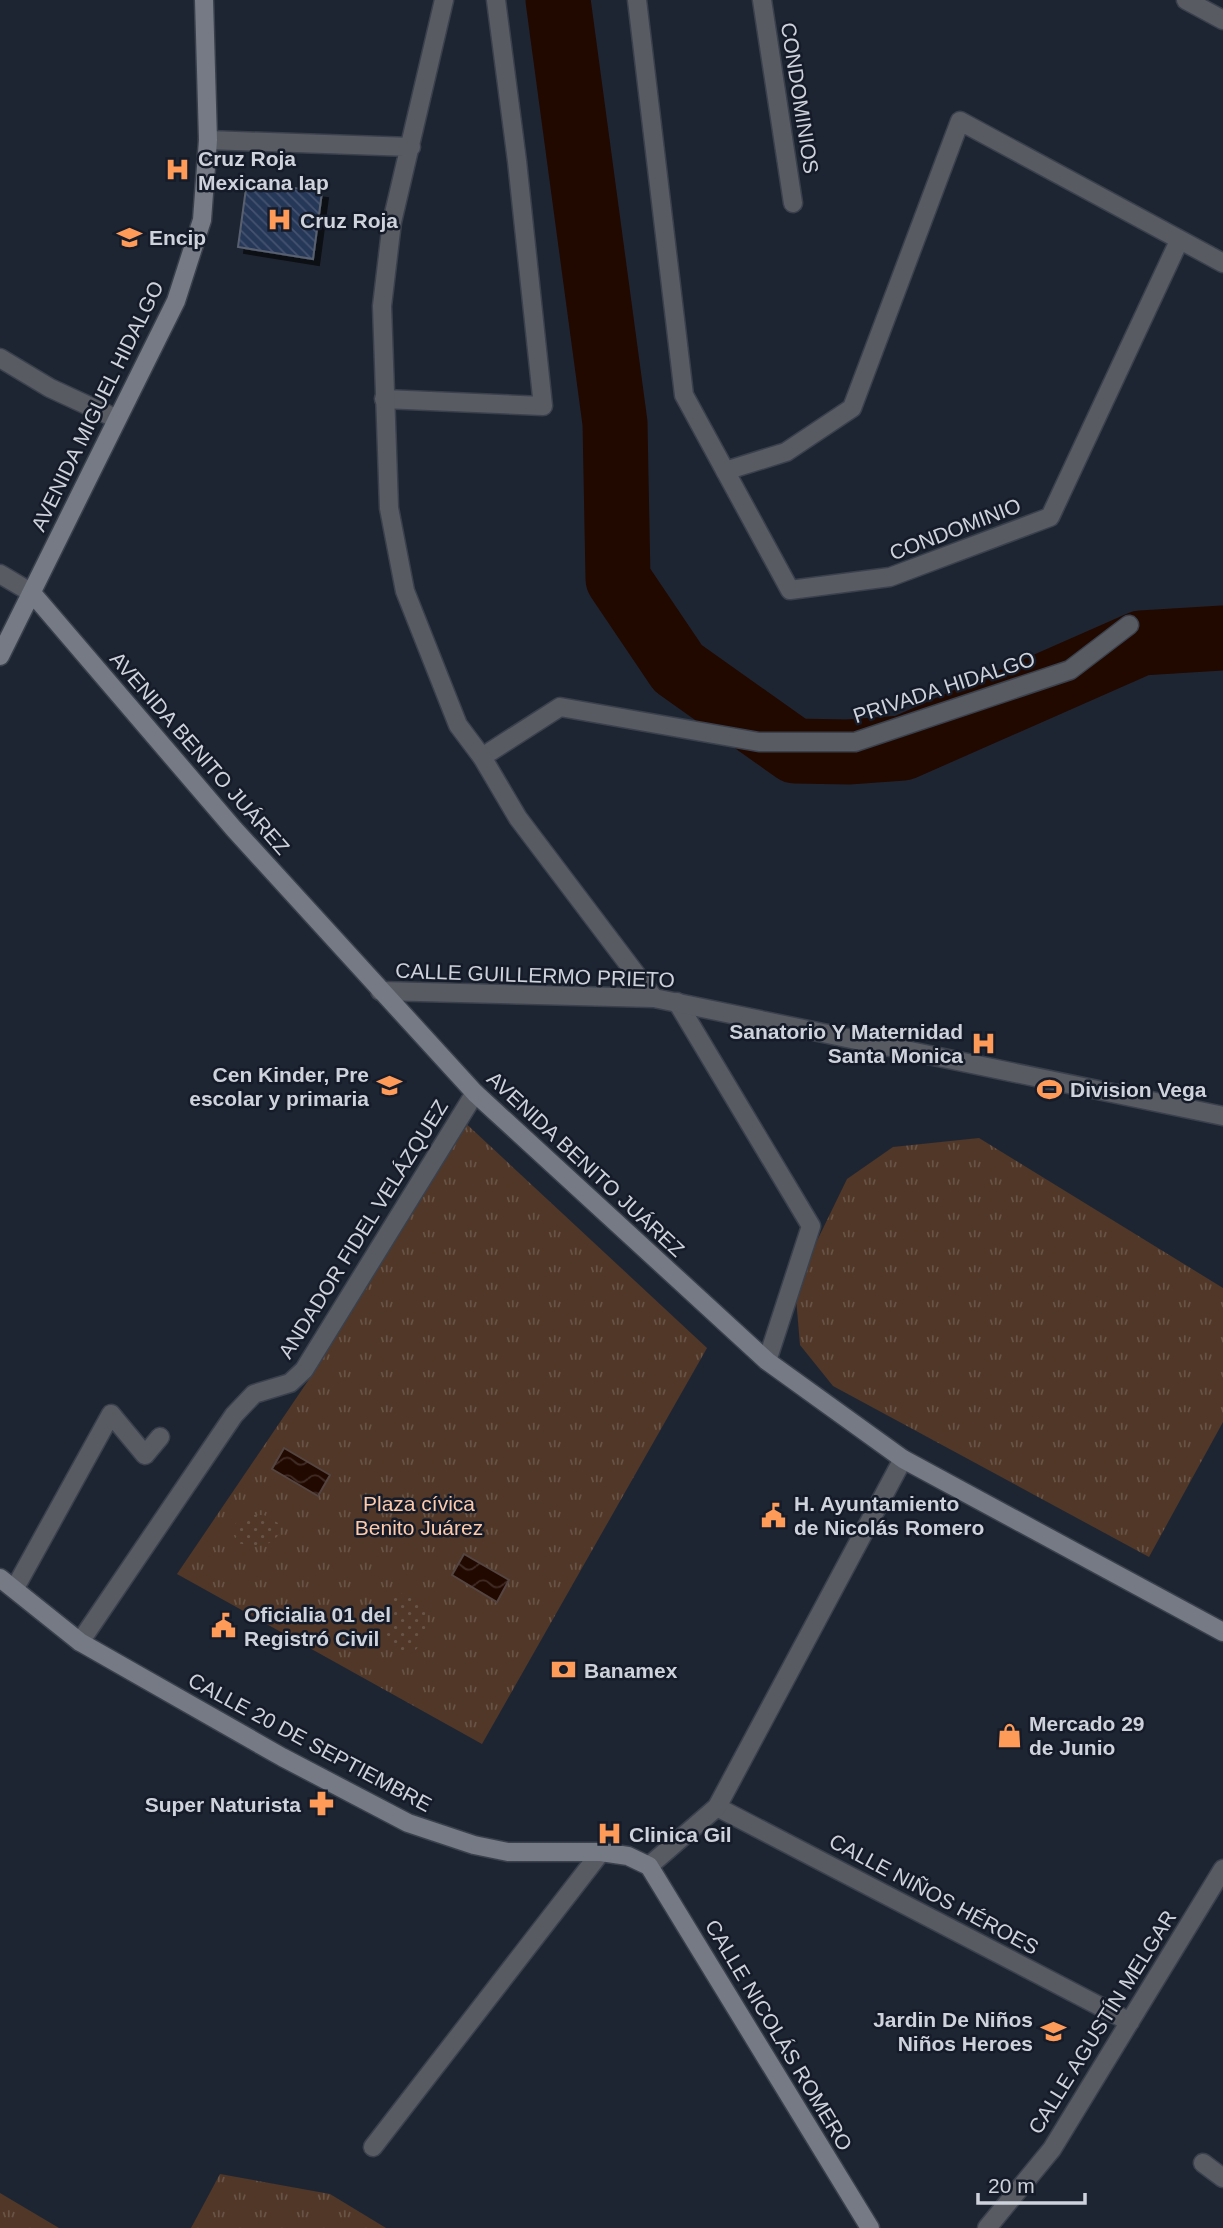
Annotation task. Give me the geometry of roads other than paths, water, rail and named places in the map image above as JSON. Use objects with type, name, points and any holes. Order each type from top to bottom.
[{"type":"main road","name":"AVENIDA MIGUEL HIDALGO","points":[[0,656],[176,301],[202,220],[208,140],[204,0]]},
{"type":"main road","name":"AVENIDA BENITO JUÁREZ","points":[[32,593],[234,829],[475,1093],[767,1361],[903,1459],[1223,1632]]},
{"type":"main road","name":"CALLE 20 DE SEPTIEMBRE","points":[[7,1583],[80,1642],[282,1757],[408,1823],[508,1852],[601,1852],[628,1856],[649,1866]]},
{"type":"main road","name":"CALLE NICOLÁS ROMERO","points":[[649,1866],[870,2228]]},
{"type":"street","points":[[444,0],[392,222],[382,306],[389,508],[405,591],[458,725],[482,757],[517,818],[654,998]]},
{"type":"street","points":[[384,399],[542,406],[517,160],[496,0]]},
{"type":"street","points":[[637,0],[684,395],[725,471],[786,452],[852,408],[960,121],[1223,263]]},
{"type":"street","name":"CONDOMINIOS","points":[[762,0],[793,203]]},
{"type":"street","points":[[1186,0],[1223,20]]},
{"type":"street","points":[[208,140],[411,147]]},
{"type":"street","name":"CONDOMINIO","points":[[725,471],[790,590],[890,578],[1050,517],[1179,241]]},
{"type":"street","points":[[0,358],[50,388],[116,418]]},
{"type":"street","points":[[0,573],[32,593]]},
{"type":"street","name":"PRIVADA HIDALGO","points":[[482,757],[560,706],[759,742],[855,742],[1070,670],[1129,625]]},
{"type":"street","name":"CALLE GUILLERMO PRIETO","points":[[380,991],[654,998],[1223,1116]]},
{"type":"street","points":[[677,1002],[811,1226],[767,1361]]},
{"type":"street","name":"ANDADOR FIDEL VELÁZQUEZ","points":[[80,1642],[234,1415],[254,1394],[290,1383],[304,1370],[475,1093]]},
{"type":"street","points":[[7,1583],[111,1414],[145,1455],[160,1437]]},
{"type":"street","points":[[649,1866],[717,1807],[903,1459]]},
{"type":"street","name":"CALLE NIÑOS HÉROES","points":[[717,1807],[1130,2022]]},
{"type":"street","points":[[373,2147],[601,1852]]},
{"type":"street","name":"CALLE AGUSTÍN MELGAR","points":[[987,2228],[1052,2149],[1223,1869]]},
{"type":"street","points":[[1203,2163],[1223,2178]]},
{"type":"water","points":[[284,1448],[330,1475],[318,1496],[272,1469]]},
{"type":"water","points":[[464,1554],[509,1580],[497,1602],[452,1575]]},
{"type":"waterway","points":[[558,0],[615,423],[618,579],[678,668],[795,751],[848,752],[903,748],[1141,643],[1223,638]]},
{"type":"place","name":"Cruz Roja Mexicana Iap","points":[[178,170]]},
{"type":"place","name":"Cruz Roja","points":[[280,220]]},
{"type":"place","name":"Encip","points":[[129,237]]},
{"type":"place","name":"Sanatorio Y Maternidad Santa Monica","points":[[983,1043]]},
{"type":"place","name":"Cen Kinder, Pre escolar y primaria","points":[[389,1086]]},
{"type":"place","name":"Division Vega","points":[[1050,1089]]},
{"type":"place","name":"H. Ayuntamiento de Nicolás Romero","points":[[774,1515]]},
{"type":"place","name":"Oficialia 01 del Registró Civil","points":[[224,1626]]},
{"type":"place","name":"Banamex","points":[[564,1670]]},
{"type":"place","name":"Mercado 29 de Junio","points":[[1009,1735]]},
{"type":"place","name":"Super Naturista","points":[[321,1804]]},
{"type":"place","name":"Clinica Gil","points":[[609,1834]]},
{"type":"place","name":"Jardin De Niños Niños Heroes","points":[[1053,2031]]},
{"type":"park label","name":"Plaza cívica Benito Juárez","points":[[419,1515]]}]
